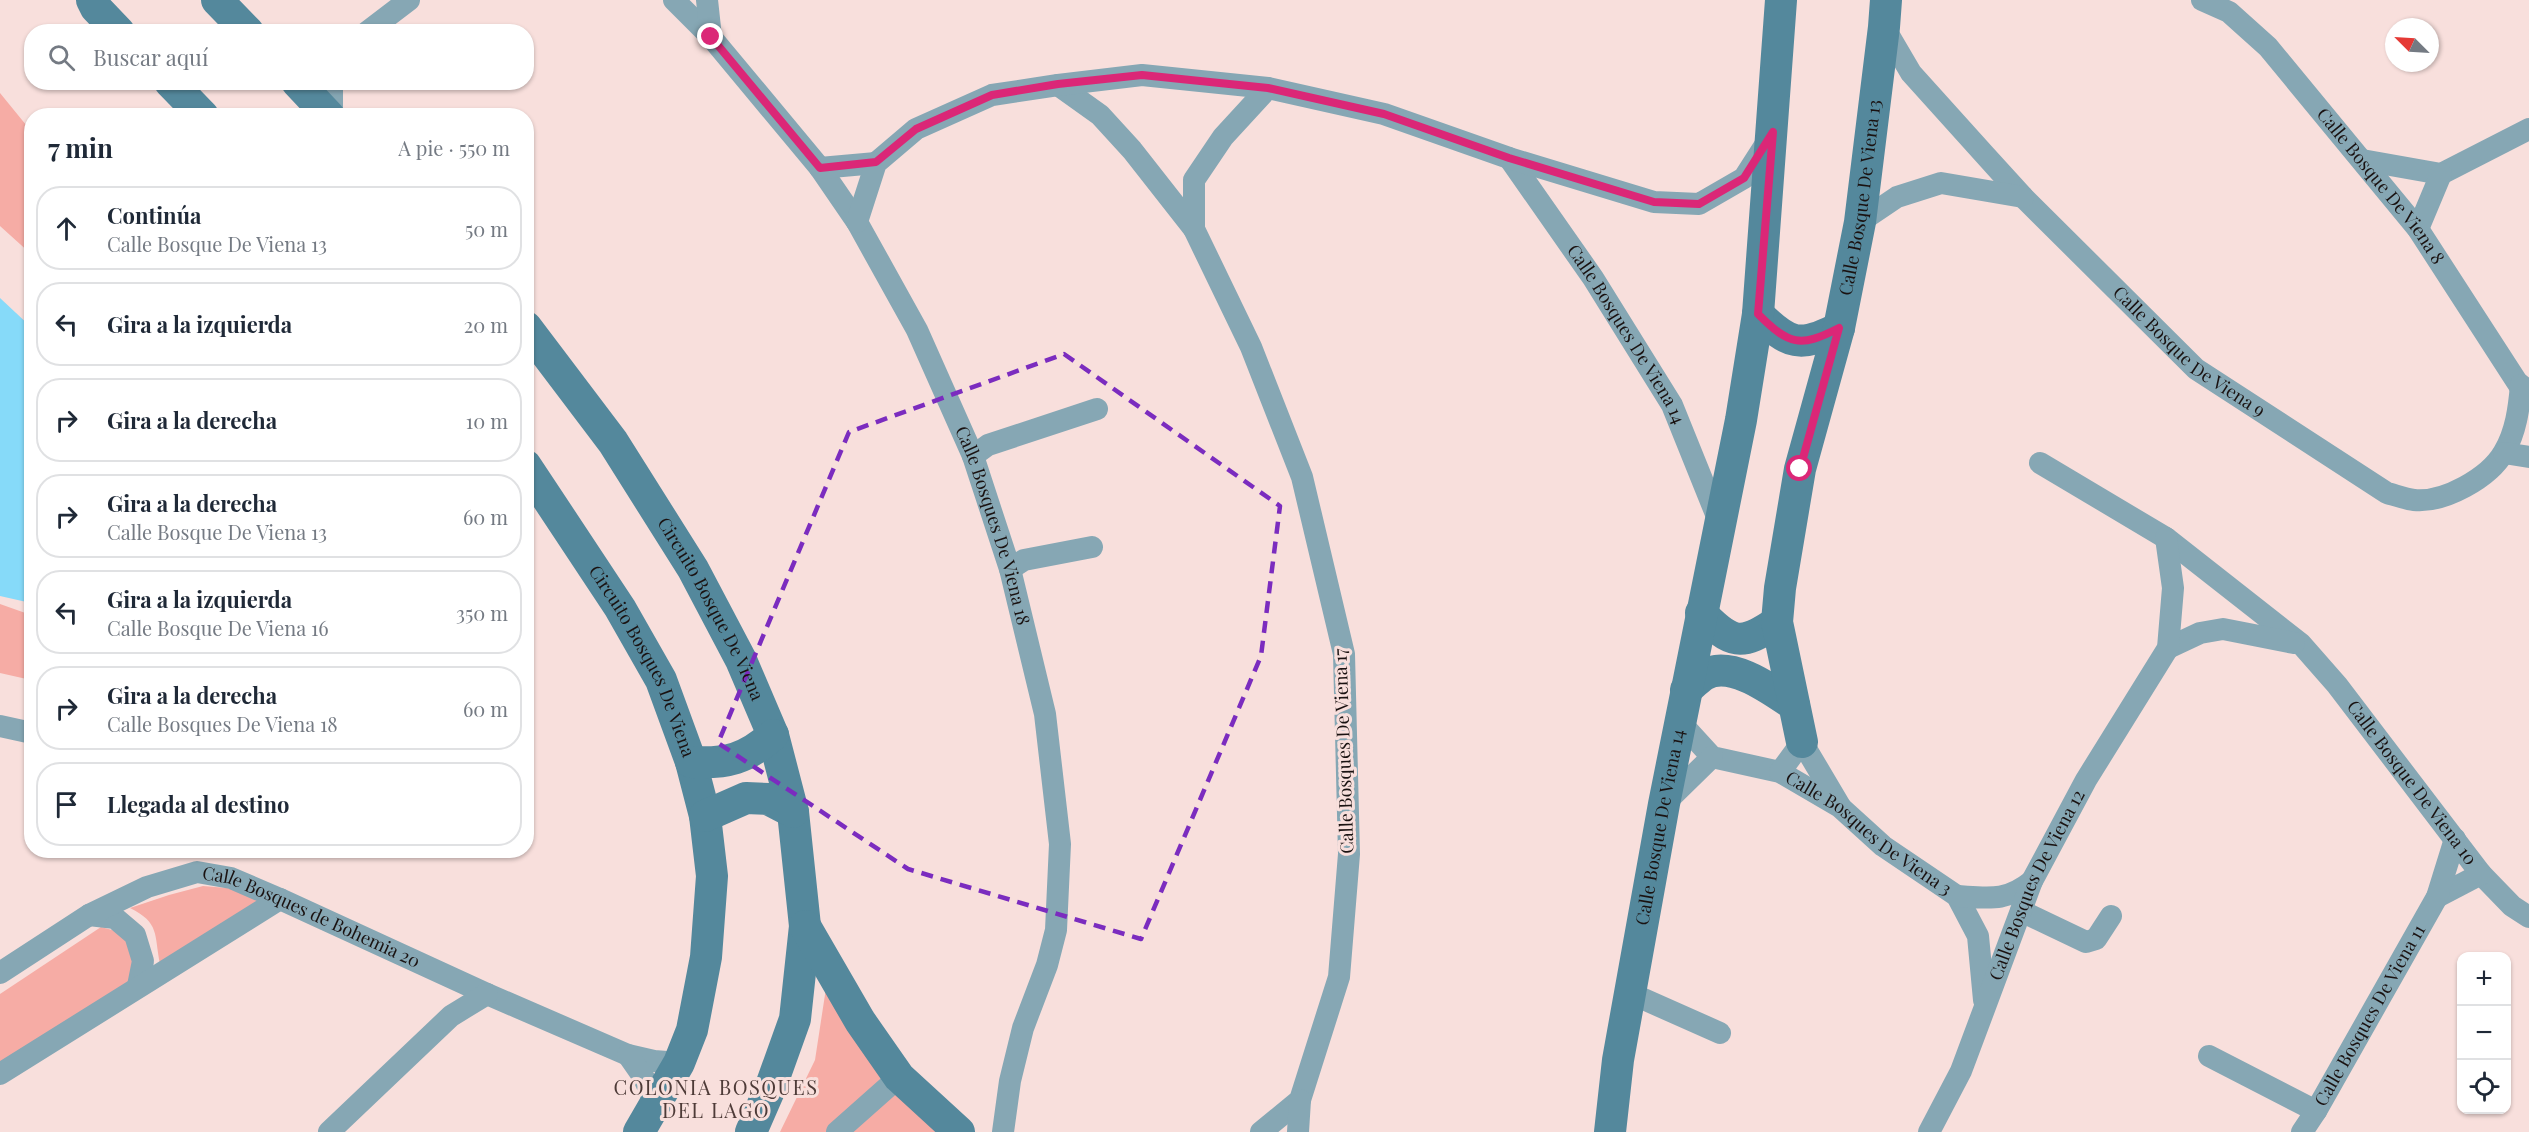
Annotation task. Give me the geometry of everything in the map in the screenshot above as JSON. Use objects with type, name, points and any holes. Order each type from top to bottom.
[{"type":"street","points":[[92,0],[96,8],[111,24]]},
{"type":"street","points":[[217,0],[240,24]]},
{"type":"street","points":[[378,24],[409,0]]},
{"type":"street","name":"Calle Bosques De Viena 18","points":[[674,0],[711,37],[820,168],[857,222],[917,330],[973,456],[1010,569],[1045,714],[1060,844],[1056,930],[1047,965],[1023,1028],[1010,1081],[1003,1132]]},
{"type":"street","points":[[707,0],[711,37]]},
{"type":"street","points":[[1720,524],[1741,420],[1758,314],[1781,0]]},
{"type":"street","name":"Calle Bosque De Viena 8","points":[[2202,0],[2229,12],[2268,47],[2362,160],[2418,229],[2525,393]]},
{"type":"street","name":"Calle Bosque De Viena 9","points":[[1885,14],[1911,73],[2023,197],[2196,369],[2387,493],[2415,500],[2451,494],[2481,477],[2504,453],[2525,393]]},
{"type":"street","name":"Calle Bosque De Viena 13","points":[[1840,807],[1802,742],[1777,622],[1780,588],[1800,469],[1839,328],[1860,222],[1885,14]]},
{"type":"street","points":[[857,222],[876,162],[916,129],[992,95],[1058,84],[1142,75],[1268,88],[1384,114],[1509,158],[1654,202],[1699,204],[1744,178],[1773,132]]},
{"type":"street","points":[[1058,84],[1100,115],[1132,150],[1194,229]]},
{"type":"street","name":"Calle Bosques De Viena 17","points":[[1268,88],[1223,137],[1194,180],[1194,229],[1251,347],[1302,477],[1344,654],[1349,854],[1339,977],[1300,1100],[1298,1132]]},
{"type":"street","points":[[178,90],[195,108]]},
{"type":"street","points":[[305,90],[323,108]]},
{"type":"street","points":[[331,108],[332,90]]},
{"type":"street","points":[[2362,160],[2441,174],[2529,129]]},
{"type":"street","name":"Calle Bosques De Viena 14","points":[[1509,158],[1593,278],[1672,405],[1720,524]]},
{"type":"street","points":[[820,168],[876,162]]},
{"type":"street","points":[[2418,229],[2441,174]]},
{"type":"street","points":[[1860,222],[1898,197],[1941,183],[2023,197]]},
{"type":"street","points":[[1758,314],[1772,328],[1792,341],[1815,340],[1839,328]]},
{"type":"street","name":"Circuito Bosque De Viena","points":[[534,338],[613,442],[693,569],[741,660],[773,735],[793,812],[806,926]]},
{"type":"street","points":[[973,456],[988,445],[1097,410]]},
{"type":"street","points":[[2504,453],[2529,457]]},
{"type":"street","name":"Calle Bosque De Viena 10","points":[[2040,463],[2166,538],[2301,644],[2337,684],[2481,874],[2512,906],[2529,917]]},
{"type":"street","name":"Circuito Bosques De Viena","points":[[534,478],[620,608],[661,680],[692,762],[705,816],[712,876],[706,957],[692,1030],[679,1063]]},
{"type":"street","name":"Calle Bosque De Viena 14","points":[[1610,1132],[1618,1060],[1664,804],[1720,524]]},
{"type":"street","name":"Calle Bosques De Viena 12","points":[[1929,1132],[1961,1071],[2032,881],[2086,780],[2168,648],[2174,588],[2166,538]]},
{"type":"street","points":[[1010,569],[1024,560],[1092,547]]},
{"type":"street","points":[[1701,613],[1720,633],[1735,638],[1755,638],[1777,622]]},
{"type":"street","points":[[2168,648],[2200,633],[2223,629],[2301,644]]},
{"type":"street","points":[[1686,690],[1706,674],[1727,671],[1753,679],[1794,705]]},
{"type":"street","points":[[1664,804],[1713,757],[1680,722]]},
{"type":"street","points":[[0,726],[24,731]]},
{"type":"street","points":[[692,762],[714,764],[739,759],[757,750],[773,735]]},
{"type":"street","points":[[1780,772],[1802,742]]},
{"type":"street","name":"Calle Bosques De Viena 3","points":[[1713,757],[1780,772],[1840,807],[1883,846],[1957,896],[1978,936],[1985,1008]]},
{"type":"street","points":[[705,816],[746,798],[768,799],[793,812]]},
{"type":"street","name":"Calle Bosques De Viena 11","points":[[2302,1132],[2437,897],[2456,839]]},
{"type":"street","name":"Calle Bosques de Bohemia 20","points":[[0,973],[89,915],[147,887],[197,872],[231,878],[628,1055],[654,1061],[679,1063]]},
{"type":"street","points":[[2437,897],[2481,874]]},
{"type":"street","points":[[1957,896],[2002,897],[2018,893],[2032,881]]},
{"type":"street","points":[[0,1074],[280,899]]},
{"type":"street","points":[[2021,911],[2086,942],[2096,939],[2111,916]]},
{"type":"street","points":[[89,915],[115,918],[135,935],[144,961],[138,987]]},
{"type":"street","points":[[806,926],[860,1021],[899,1077],[959,1132]]},
{"type":"street","points":[[751,1132],[771,1086],[795,1019],[806,926]]},
{"type":"street","points":[[1630,993],[1720,1032]]},
{"type":"street","points":[[329,1132],[451,1016],[487,994]]},
{"type":"street","points":[[628,1055],[644,1078],[656,1103]]},
{"type":"street","points":[[2209,1056],[2316,1111]]},
{"type":"street","points":[[639,1132],[679,1063]]},
{"type":"street","points":[[837,1132],[899,1077]]},
{"type":"street","points":[[1261,1132],[1300,1100]]},
{"type":"highlighted area","points":[[1064,354],[1280,506],[1261,656],[1141,939],[908,869],[718,743],[849,432]]},
{"type":"shaded area","points":[[0,93],[24,122],[24,248],[0,226]]},
{"type":"shaded area","points":[[0,604],[24,613],[24,678],[0,673]]},
{"type":"shaded area","points":[[203,886],[239,889],[261,901],[160,964],[156,937],[151,924],[140,913],[130,908]]},
{"type":"shaded area","points":[[101,927],[127,934],[133,948],[132,983],[0,1072],[0,994]]},
{"type":"shaded area","points":[[830,962],[949,1132],[780,1132],[815,1060]]},
{"type":"water","points":[[0,298],[24,320],[24,601],[0,596]]},
{"type":"district","name":"COLONIA BOSQUES DEL LAGO","points":[[716,1100]]},
{"type":"route","points":[[711,37],[820,168],[876,162],[916,129],[992,95],[1058,84],[1142,75],[1268,88],[1384,114],[1509,158],[1654,202],[1699,204],[1744,178],[1773,132],[1758,314],[1772,328],[1792,341],[1815,340],[1839,328],[1800,469]]}]
